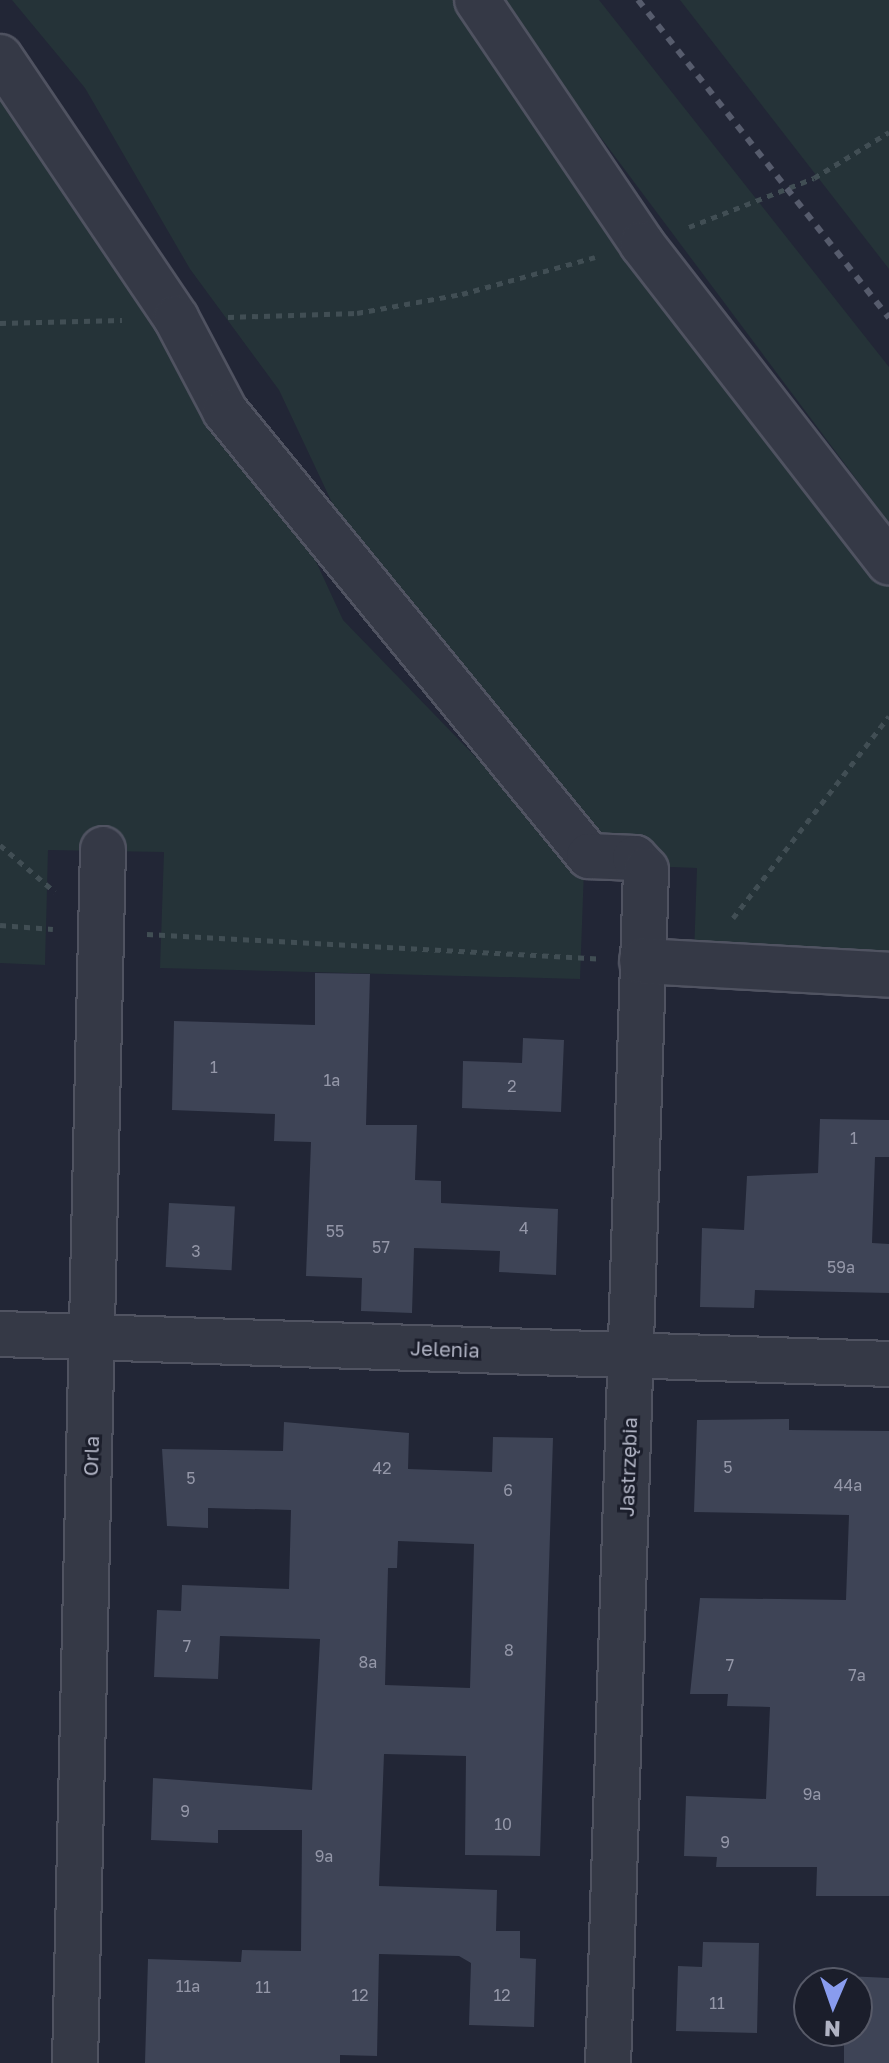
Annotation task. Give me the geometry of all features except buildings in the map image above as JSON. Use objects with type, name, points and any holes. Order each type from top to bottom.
[{"type":"street","points":[[477,0],[642,244],[889,563]]},
{"type":"street","points":[[0,57],[176,318]]},
{"type":"street","name":"Jastrzębia","points":[[176,318],[225,411],[589,856],[635,858],[646,870],[608,2063]]},
{"type":"street","name":"Orla","points":[[75,2063],[95,1337],[103,849]]},
{"type":"street","points":[[642,961],[889,975]]},
{"type":"street","name":"Jelenia","points":[[0,1334],[889,1364]]},
{"type":"path","points":[[0,324],[357,313],[462,294],[642,244],[762,202],[889,132]]},
{"type":"path","points":[[689,964],[736,915],[889,716]]},
{"type":"path","points":[[0,845],[102,932]]},
{"type":"path","points":[[0,925],[642,961]]},
{"type":"shaded area","points":[[12,0],[457,0],[889,577],[889,989],[693,984],[697,868],[622,865],[375,594],[279,390],[190,269],[85,88]]},
{"type":"shaded area","points":[[498,0],[599,0],[889,367],[889,523]]},
{"type":"shaded area","points":[[680,0],[889,0],[889,269]]},
{"type":"shaded area","points":[[0,50],[246,410],[343,620],[584,869],[580,979],[160,968],[164,852],[48,850],[45,965],[0,963]]},
{"type":"railway","points":[[638,0],[889,318]]}]
